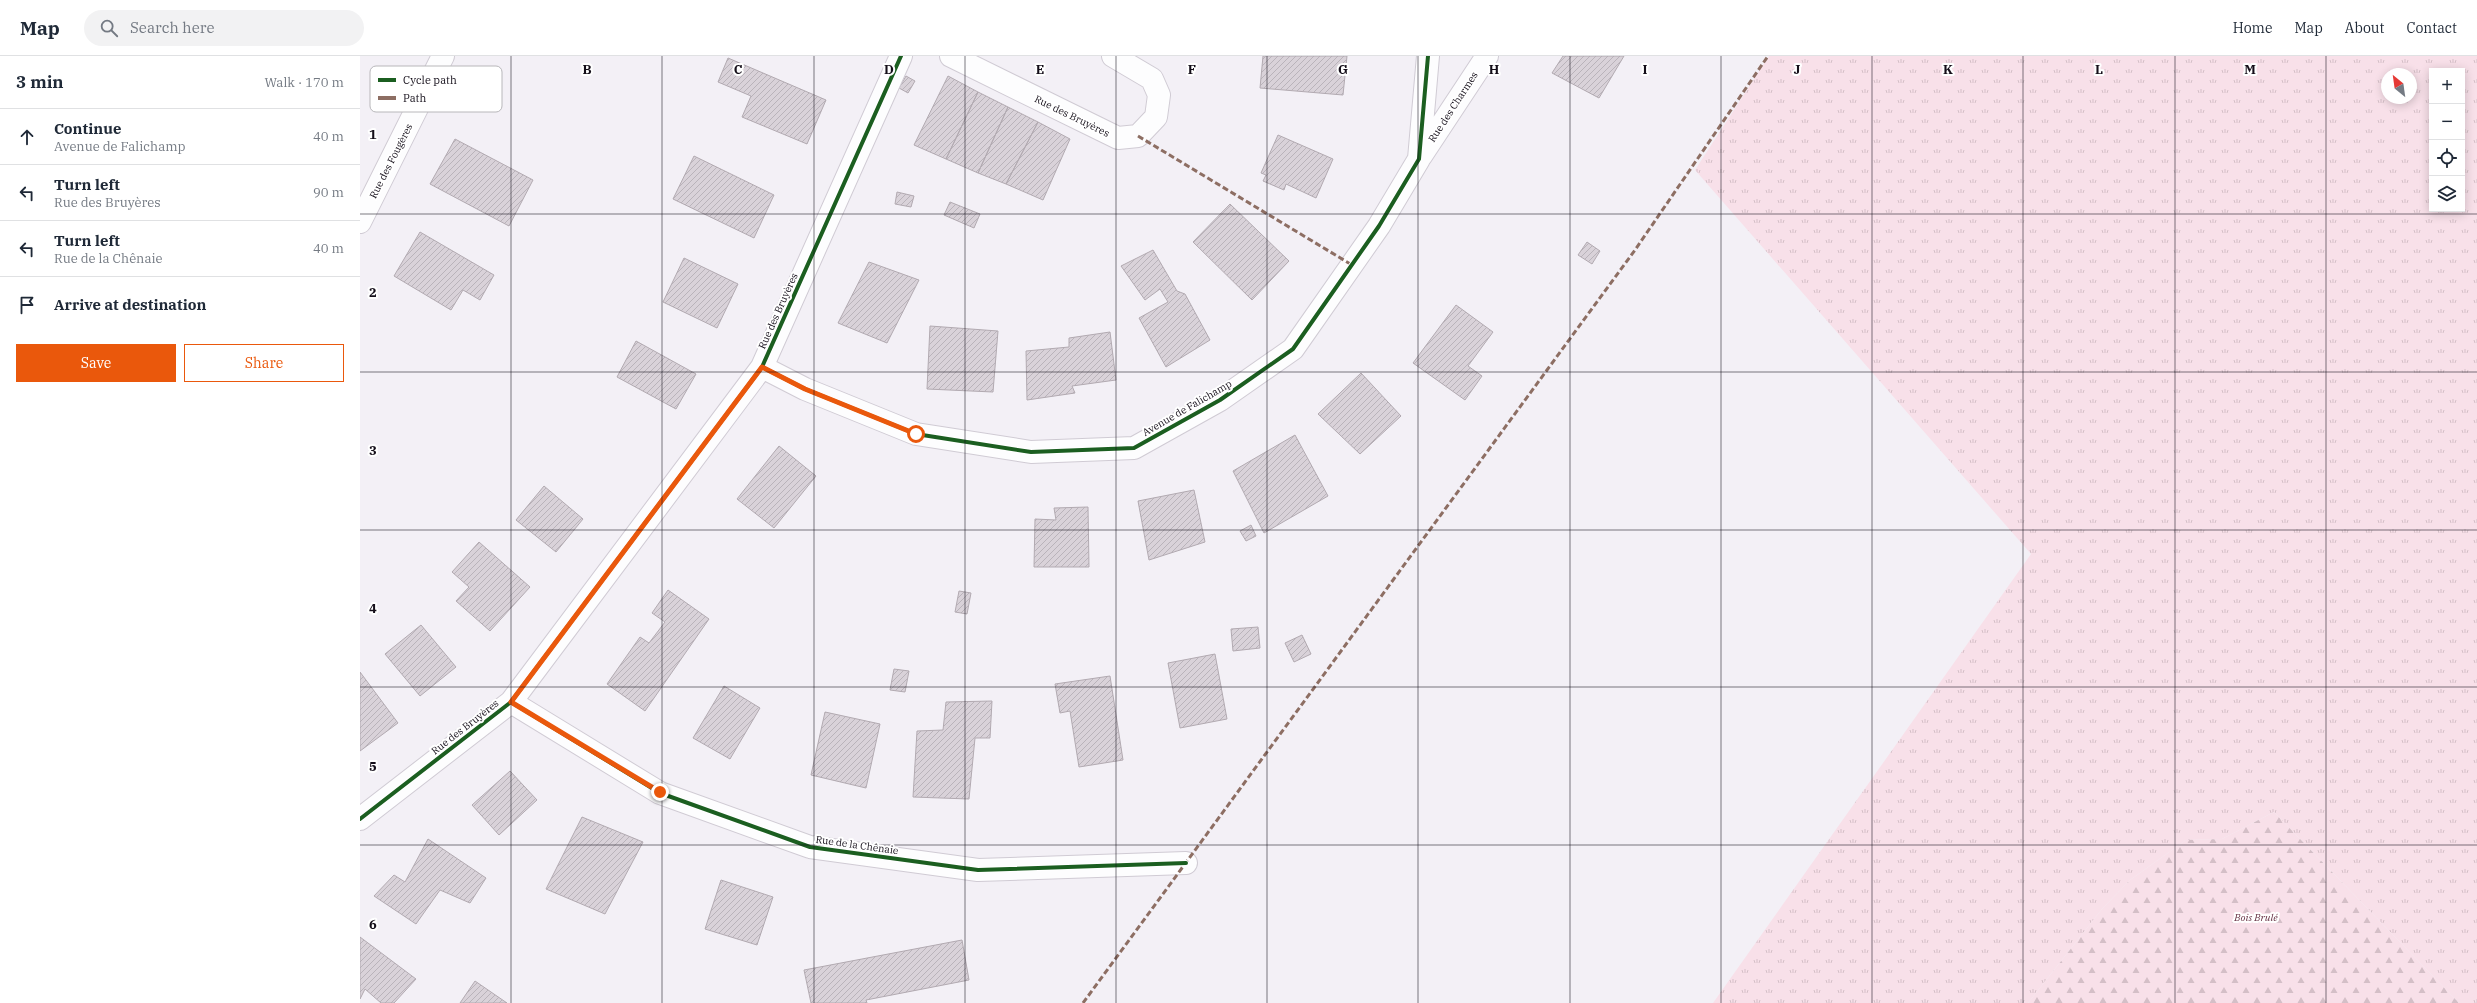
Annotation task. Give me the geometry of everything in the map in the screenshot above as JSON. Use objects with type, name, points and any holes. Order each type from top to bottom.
[{"type":"street","name":"Rue des Fougères","points":[[439,66],[444,56]]},
{"type":"street","name":"Rue des Bruyères","points":[[360,818],[511,702],[762,367],[901,56]]},
{"type":"street","name":"Rue des Bruyères","points":[[951,56],[1118,138],[1138,136],[1156,117],[1159,95],[1152,79],[1113,56]]},
{"type":"street","name":"Avenue de Falichamp","points":[[762,367],[805,389],[916,434],[1032,452],[1134,448],[1220,400],[1293,349],[1379,226],[1419,159],[1428,56]]},
{"type":"street","name":"Rue des Charmes","points":[[1419,159],[1487,56]]},
{"type":"street","name":"Rue des Fougères","points":[[360,222],[416,112]]},
{"type":"street","name":"Rue de la Chênaie","points":[[511,702],[660,792],[810,847],[978,870],[1186,863]]},
{"type":"green space","points":[[1769,56],[2477,56],[2477,1003],[2459,1003],[2274,812],[2222,839],[2186,840],[2130,880],[2102,909],[2028,1003],[1713,1003],[2031,554],[1695,170]]},
{"type":"green space","name":"Bois Brulé","points":[[2274,812],[2459,1003],[2028,1003],[2102,909],[2130,880],[2186,840],[2222,839]]},
{"type":"building","points":[[1263,56],[1347,56],[1343,95],[1260,88]]},
{"type":"building","points":[[1563,56],[1624,56],[1599,98],[1552,73]]},
{"type":"building","points":[[728,58],[826,100],[807,144],[742,117],[751,96],[718,82]]},
{"type":"building","points":[[906,76],[915,81],[908,93],[899,88]]},
{"type":"building","points":[[948,76],[978,92],[946,159],[914,145]]},
{"type":"building","points":[[978,92],[1008,107],[978,173],[946,159]]},
{"type":"building","points":[[1008,107],[1038,122],[1006,184],[978,173]]},
{"type":"building","points":[[1038,122],[1070,139],[1043,200],[1006,184]]},
{"type":"building","points":[[1278,135],[1333,159],[1316,198],[1286,184],[1284,190],[1263,181],[1266,175],[1261,173]]},
{"type":"building","points":[[455,139],[533,180],[509,226],[430,184]]},
{"type":"building","points":[[694,156],[774,195],[754,238],[673,199]]},
{"type":"building","points":[[897,192],[914,196],[911,207],[895,204]]},
{"type":"building","points":[[950,202],[980,214],[974,228],[944,215]]},
{"type":"building","points":[[1230,204],[1289,261],[1252,300],[1193,242]]},
{"type":"building","points":[[420,232],[494,275],[480,300],[463,290],[451,310],[394,276]]},
{"type":"building","points":[[1587,242],[1600,251],[1592,264],[1578,255]]},
{"type":"building","points":[[1153,250],[1177,291],[1185,294],[1210,340],[1166,367],[1139,318],[1168,302],[1160,289],[1145,300],[1121,266]]},
{"type":"building","points":[[684,258],[738,284],[717,328],[663,302]]},
{"type":"building","points":[[869,262],[919,280],[887,343],[838,323]]},
{"type":"building","points":[[1456,305],[1493,332],[1468,366],[1482,376],[1465,400],[1413,363]]},
{"type":"building","points":[[930,326],[998,331],[993,392],[927,389]]},
{"type":"building","points":[[1110,332],[1116,380],[1072,386],[1075,393],[1027,400],[1026,351],[1069,347],[1069,338]]},
{"type":"building","points":[[636,341],[696,374],[676,409],[617,377]]},
{"type":"building","points":[[1361,373],[1401,416],[1360,454],[1318,414]]},
{"type":"building","points":[[1295,435],[1328,496],[1264,533],[1233,471]]},
{"type":"building","points":[[779,446],[816,476],[774,528],[737,499]]},
{"type":"building","points":[[544,486],[583,519],[556,552],[516,520]]},
{"type":"building","points":[[1194,490],[1205,542],[1149,560],[1138,501]]},
{"type":"building","points":[[1088,507],[1089,567],[1034,567],[1035,519],[1056,520],[1054,508]]},
{"type":"building","points":[[1251,525],[1256,536],[1246,541],[1240,531]]},
{"type":"building","points":[[479,542],[530,587],[490,631],[456,601],[469,587],[452,572]]},
{"type":"building","points":[[668,590],[709,619],[645,711],[607,684],[640,637],[649,643],[665,622],[652,613]]},
{"type":"building","points":[[959,591],[971,593],[967,614],[955,612]]},
{"type":"building","points":[[421,625],[456,667],[420,696],[385,654]]},
{"type":"building","points":[[1258,627],[1260,648],[1233,651],[1231,629]]},
{"type":"building","points":[[1302,635],[1311,654],[1294,662],[1285,643]]},
{"type":"building","points":[[1215,654],[1227,719],[1180,728],[1168,663]]},
{"type":"building","points":[[894,669],[909,671],[905,692],[890,690]]},
{"type":"building","points":[[360,672],[398,723],[360,751]]},
{"type":"building","points":[[1110,676],[1123,760],[1079,767],[1070,711],[1060,713],[1055,684]]},
{"type":"building","points":[[724,686],[760,708],[730,759],[693,738]]},
{"type":"building","points":[[992,701],[990,738],[975,738],[969,799],[913,797],[917,731],[943,730],[946,702]]},
{"type":"building","points":[[825,712],[880,724],[866,788],[811,775]]},
{"type":"building","points":[[510,771],[537,800],[499,835],[472,805]]},
{"type":"building","points":[[582,817],[643,842],[605,914],[546,889]]},
{"type":"building","points":[[428,839],[486,878],[470,903],[440,890],[416,924],[374,896],[394,875],[405,882]]},
{"type":"building","points":[[721,880],[773,897],[757,945],[705,929]]},
{"type":"building","points":[[360,937],[416,979],[394,1003],[381,1003],[365,989],[360,999]]},
{"type":"building","points":[[962,940],[969,980],[866,1000],[867,1003],[811,1003],[804,970]]},
{"type":"building","points":[[475,981],[507,1003],[460,1003]]},
{"type":"marked path","points":[[1083,1003],[1635,250],[1768,56]]},
{"type":"marked path","points":[[1138,136],[1352,265]]},
{"type":"cycle path","points":[[360,819],[511,702],[762,367],[901,56]]},
{"type":"cycle path","points":[[762,367],[805,389],[916,434],[1031,452],[1134,448],[1220,400],[1293,349],[1379,226],[1419,159],[1428,56]]},
{"type":"cycle path","points":[[511,702],[660,793],[810,847],[978,870],[1186,863]]},
{"type":"route","points":[[660,792],[511,702],[762,367],[805,389],[916,434]]}]
